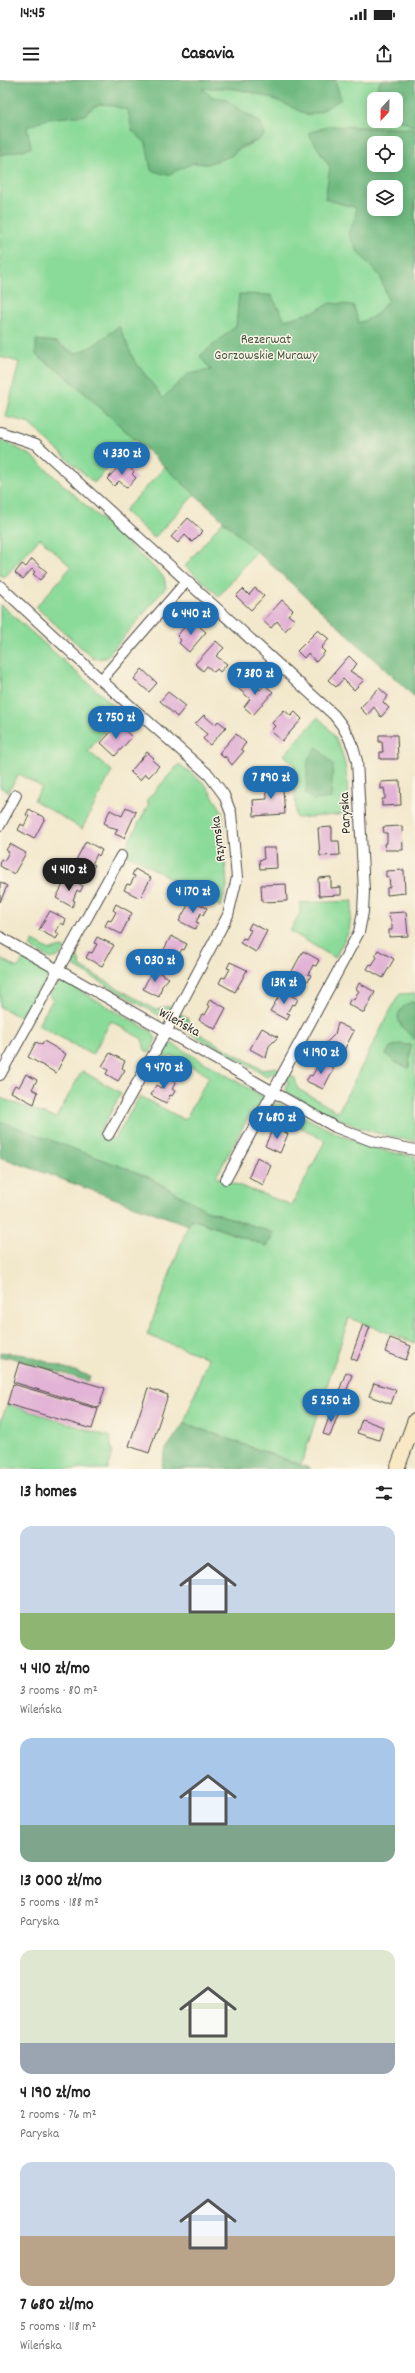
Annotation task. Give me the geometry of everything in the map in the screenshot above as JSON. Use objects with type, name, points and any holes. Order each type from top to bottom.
[{"type":"street","name":"Paryska","points":[[0,432],[36,444],[334,715],[349,736],[357,761],[364,901],[361,922],[350,950],[226,1179]]},
{"type":"street","points":[[101,680],[186,582]]},
{"type":"street","name":"Rzymska","points":[[0,586],[101,680],[215,781],[224,795],[231,813],[237,878],[233,902],[226,921],[108,1135]]},
{"type":"street","points":[[0,824],[16,795]]},
{"type":"street","points":[[0,1075],[121,856]]},
{"type":"street","name":"Wileńska","points":[[0,937],[272,1092],[353,1135],[391,1146],[415,1150]]},
{"type":"street","points":[[397,1469],[415,1420]]},
{"type":"green space","name":"Rezerwat Gorzowskie Murawy","points":[[0,80],[382,80],[376,92],[367,92],[367,128],[403,128],[403,120],[415,123],[415,686],[68,367],[38,356],[65,375],[135,439],[94,483],[27,422],[6,417],[19,362],[0,357]],"holes":[[[257,141],[211,162],[193,163]]]},
{"type":"green space","points":[[0,80],[335,80],[341,99],[320,112],[307,115],[256,93],[229,88],[202,89],[213,97],[227,99],[257,120],[261,123],[264,135],[257,141],[242,146],[231,156],[207,164],[193,163],[167,175],[151,170],[146,143],[132,130],[128,110],[105,104],[96,106],[85,115],[47,119],[27,127],[31,148],[0,155]]},
{"type":"green space","points":[[381,80],[415,80],[415,127],[403,121],[403,92],[375,92]]},
{"type":"green space","name":"Rezerwat Gorzowskie Murawy","points":[[330,126],[415,129],[415,697],[65,375],[36,355],[36,340],[56,342],[75,354],[93,346],[119,326],[134,360],[163,398],[188,374],[211,370],[200,356],[236,326],[239,294],[271,295],[285,320],[316,311],[330,303],[353,305],[359,323],[375,316],[388,300],[380,276],[358,252],[348,233],[355,219],[356,208],[325,199],[330,167],[308,133]]},
{"type":"green space","points":[[0,439],[32,456],[164,577],[166,587],[106,658],[94,659],[36,607],[71,567],[40,538],[4,578],[0,575]]},
{"type":"green space","points":[[165,467],[195,494],[154,538],[124,511]]},
{"type":"green space","points":[[223,521],[257,551],[219,596],[185,566]]},
{"type":"green space","points":[[0,604],[121,712],[88,751],[112,771],[82,829],[34,800],[42,787],[19,774],[8,792],[0,787]]},
{"type":"green space","points":[[318,717],[336,739],[341,750],[346,774],[349,814],[296,818],[294,765],[284,755]]},
{"type":"green space","points":[[317,747],[333,765],[331,798],[314,800],[306,795],[308,759]]},
{"type":"green space","points":[[179,764],[205,784],[222,811],[227,887],[221,907],[123,852],[149,804],[146,801]]},
{"type":"green space","points":[[353,901],[349,931],[335,958],[290,931],[300,913],[300,903]]},
{"type":"green space","points":[[33,941],[50,950],[62,947],[66,949],[58,957],[51,959],[30,947]]},
{"type":"green space","points":[[73,953],[77,955],[81,967],[156,1010],[168,1006],[173,1009],[170,1015],[166,1013],[160,1016],[75,967],[72,962],[74,958],[71,956]]},
{"type":"green space","points":[[0,958],[17,968],[24,959],[48,975],[43,992],[38,989],[22,1018],[0,1007]]},
{"type":"green space","points":[[65,982],[152,1032],[156,1039],[150,1053],[145,1050],[142,1039],[111,1021],[92,1055],[38,1025],[53,999],[49,996],[53,988],[59,983]]},
{"type":"green space","points":[[415,993],[415,1141],[379,1134],[364,1129],[334,1117],[288,1093],[286,1089],[288,1081],[285,1079],[288,1074],[295,1078],[298,1089],[338,1112],[399,994]]},
{"type":"green space","points":[[411,1002],[415,1003],[415,1039],[401,1025],[398,1016],[400,1011]]},
{"type":"green space","points":[[181,1014],[187,1017],[191,1029],[263,1070],[275,1067],[280,1070],[277,1075],[273,1073],[267,1076],[183,1029],[181,1021],[178,1019]]},
{"type":"green space","points":[[171,1043],[262,1096],[263,1100],[257,1113],[252,1110],[216,1177],[292,1205],[325,1141],[279,1115],[267,1119],[264,1117],[273,1104],[281,1104],[329,1130],[362,1144],[415,1156],[415,1343],[349,1318],[301,1465],[184,1423],[208,1358],[147,1335],[188,1225],[192,1219],[267,1246],[274,1233],[206,1210],[146,1176],[35,1136],[0,1121],[0,1098],[56,1118],[82,1071],[121,1093],[99,1134],[115,1139],[140,1096],[185,1120],[209,1076],[172,1056],[161,1059],[156,1056],[162,1047]]},
{"type":"green space","points":[[400,1044],[411,1045],[409,1068],[394,1062],[386,1054],[390,1047]]},
{"type":"green space","points":[[0,1121],[146,1176],[206,1210],[274,1233],[267,1246],[192,1219],[188,1225],[0,1157]]},
{"type":"green space","points":[[0,1352],[25,1355],[90,1376],[88,1381],[9,1357],[0,1358]]},
{"type":"green space","points":[[7,1404],[110,1437],[112,1451],[108,1469],[0,1469],[0,1424]]},
{"type":"green space","points":[[184,1423],[311,1469],[161,1469],[166,1449]]},
{"type":"building","points":[[121,464],[125,468],[128,466],[134,472],[132,474],[136,478],[127,488],[119,481],[114,486],[107,479]]},
{"type":"building","points":[[188,518],[203,531],[192,542],[185,535],[178,543],[171,537]]},
{"type":"building","points":[[32,559],[47,572],[40,580],[33,574],[35,572],[32,569],[23,579],[15,573],[22,564],[26,567]]},
{"type":"building","points":[[255,588],[264,596],[251,610],[236,596],[243,589],[249,595]]},
{"type":"building","points":[[282,600],[293,610],[288,615],[295,620],[285,631],[277,621],[271,628],[263,621]]},
{"type":"building","points":[[195,623],[206,632],[189,652],[179,643],[181,640],[177,636],[187,624],[191,628]]},
{"type":"building","points":[[318,630],[329,639],[321,648],[325,652],[316,662],[308,653],[304,658],[297,651]]},
{"type":"building","points":[[216,641],[224,648],[216,656],[227,664],[220,672],[217,669],[214,672],[207,666],[203,671],[195,664]]},
{"type":"building","points":[[349,656],[357,664],[350,671],[364,680],[354,690],[343,679],[336,687],[328,680]]},
{"type":"building","points":[[142,669],[157,683],[149,692],[134,679]]},
{"type":"building","points":[[248,678],[260,690],[265,685],[273,692],[253,715],[244,707],[250,699],[239,689]]},
{"type":"building","points":[[379,688],[388,696],[383,702],[389,708],[381,717],[374,707],[367,715],[360,708]]},
{"type":"building","points":[[168,692],[186,706],[177,717],[160,701]]},
{"type":"building","points":[[284,710],[291,716],[295,712],[302,719],[282,741],[271,731],[275,726],[272,723]]},
{"type":"building","points":[[204,715],[215,725],[218,721],[226,727],[210,745],[203,739],[207,734],[195,724]]},
{"type":"building","points":[[118,724],[132,737],[115,756],[101,743]]},
{"type":"building","points":[[236,734],[246,743],[241,749],[244,751],[232,765],[225,756],[224,758],[219,753]]},
{"type":"building","points":[[379,735],[397,735],[398,759],[380,759],[380,752],[383,752],[382,742],[379,742]]},
{"type":"building","points":[[147,752],[154,758],[152,760],[159,766],[149,777],[145,774],[140,780],[130,772]]},
{"type":"building","points":[[282,778],[285,814],[254,816],[253,800],[267,799],[266,780]]},
{"type":"building","points":[[400,781],[401,805],[382,806],[382,799],[385,799],[385,793],[384,788],[381,789],[381,782]]},
{"type":"building","points":[[126,807],[136,812],[124,838],[115,834],[118,829],[107,826],[108,825],[104,823],[110,810],[122,816]]},
{"type":"building","points":[[29,809],[45,818],[34,839],[18,830],[21,824],[24,826],[29,816],[26,815]]},
{"type":"building","points":[[402,826],[403,850],[385,850],[384,844],[387,843],[387,833],[384,833],[383,827]]},
{"type":"building","points":[[332,827],[332,841],[339,841],[340,855],[320,856],[318,828]]},
{"type":"building","points":[[86,841],[102,850],[99,856],[97,854],[92,864],[95,865],[91,871],[75,862]]},
{"type":"building","points":[[10,844],[26,853],[14,874],[0,866],[1,859],[4,861],[9,852],[6,850]]},
{"type":"building","points":[[263,848],[276,848],[277,868],[260,869],[259,860],[264,859]]},
{"type":"building","points":[[135,869],[151,878],[140,898],[124,890],[127,884],[130,885],[135,876],[132,875]]},
{"type":"building","points":[[404,870],[405,893],[387,895],[387,888],[390,887],[389,877],[386,877],[386,871]]},
{"type":"building","points":[[67,877],[83,886],[80,892],[77,890],[72,907],[56,898]]},
{"type":"building","points":[[331,877],[331,888],[341,887],[341,895],[319,896],[318,878]]},
{"type":"building","points":[[0,882],[7,886],[0,902]]},
{"type":"building","points":[[286,884],[287,901],[262,902],[261,885]]},
{"type":"building","points":[[191,900],[207,908],[203,915],[201,913],[196,922],[199,923],[195,929],[179,921]]},
{"type":"building","points":[[116,904],[132,913],[121,934],[105,926],[108,920],[111,921],[116,912],[113,910]]},
{"type":"building","points":[[50,911],[66,919],[64,925],[61,923],[56,932],[59,934],[56,939],[39,930]]},
{"type":"building","points":[[406,912],[408,936],[389,937],[389,930],[392,930],[392,925],[388,913]]},
{"type":"building","points":[[251,923],[267,931],[256,952],[240,943],[243,938],[246,939],[251,930],[248,929]]},
{"type":"building","points":[[171,936],[187,944],[177,958],[179,959],[176,965],[160,957]]},
{"type":"building","points":[[97,937],[114,945],[102,966],[86,958],[89,952],[92,953],[97,944],[94,943]]},
{"type":"building","points":[[378,950],[394,959],[383,978],[367,969],[370,964],[372,965],[377,957],[375,955]]},
{"type":"building","points":[[303,951],[319,960],[316,966],[313,965],[308,974],[311,975],[308,981],[291,973]]},
{"type":"building","points":[[230,962],[247,970],[235,992],[219,983],[222,977],[225,978],[230,969],[227,968]]},
{"type":"building","points":[[153,969],[169,978],[162,986],[159,997],[143,989]]},
{"type":"building","points":[[359,983],[375,992],[364,1013],[348,1004],[351,998],[354,1000],[359,991],[356,989]]},
{"type":"building","points":[[282,991],[298,999],[295,1005],[292,1004],[287,1013],[290,1014],[287,1020],[270,1011]]},
{"type":"building","points":[[210,999],[226,1008],[215,1029],[199,1020],[202,1014],[205,1015],[210,1006],[207,1005]]},
{"type":"building","points":[[338,1023],[354,1031],[343,1052],[326,1043],[335,1034]]},
{"type":"building","points":[[262,1028],[278,1037],[269,1046],[266,1058],[250,1049]]},
{"type":"building","points":[[44,1041],[66,1054],[56,1073],[28,1057],[36,1042],[42,1045]]},
{"type":"building","points":[[110,1053],[125,1061],[122,1068],[125,1070],[118,1081],[106,1074],[108,1070],[102,1066]]},
{"type":"building","points":[[318,1060],[334,1068],[323,1089],[306,1081],[310,1075],[312,1076],[317,1067],[314,1066]]},
{"type":"building","points":[[26,1074],[37,1080],[32,1089],[38,1092],[34,1104],[11,1092],[15,1085],[19,1087]]},
{"type":"building","points":[[166,1077],[176,1082],[172,1089],[175,1091],[172,1096],[170,1095],[166,1103],[151,1095],[156,1085],[161,1088]]},
{"type":"building","points":[[274,1126],[288,1134],[280,1153],[265,1146]]},
{"type":"building","points":[[257,1157],[271,1165],[263,1185],[249,1177]]},
{"type":"building","points":[[363,1324],[370,1327],[357,1361],[351,1358]]},
{"type":"building","points":[[390,1338],[411,1346],[406,1360],[385,1352]]},
{"type":"building","points":[[19,1362],[105,1388],[99,1408],[13,1382]]},
{"type":"building","points":[[346,1372],[352,1375],[342,1404],[335,1402]]},
{"type":"building","points":[[374,1383],[396,1390],[391,1404],[369,1396]]},
{"type":"building","points":[[13,1384],[98,1409],[92,1429],[7,1404]]},
{"type":"building","points":[[148,1388],[168,1395],[149,1453],[129,1446]]},
{"type":"building","points":[[332,1409],[339,1412],[330,1436],[323,1434]]},
{"type":"building","points":[[362,1419],[383,1427],[379,1440],[357,1433]]}]
